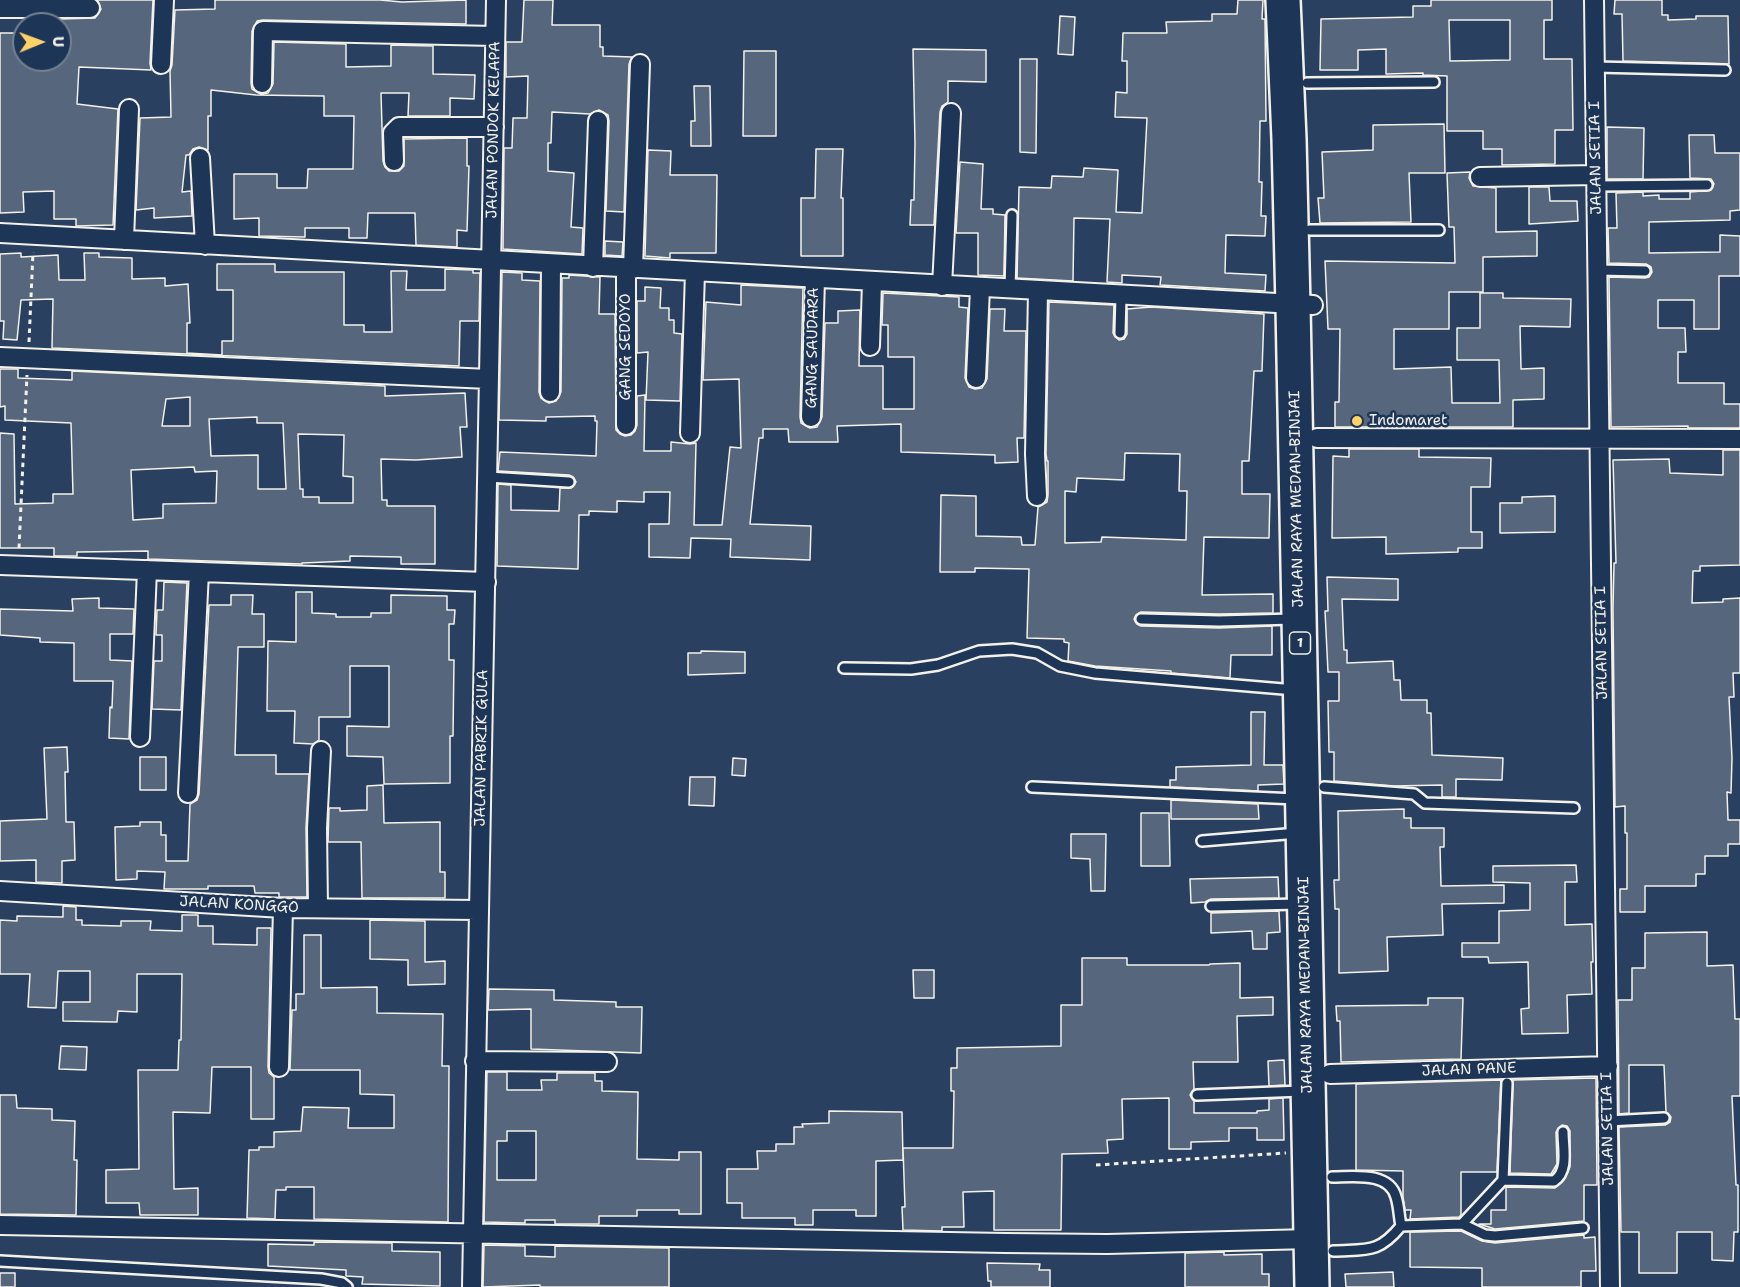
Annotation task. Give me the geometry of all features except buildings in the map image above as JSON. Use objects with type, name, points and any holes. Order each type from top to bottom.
[{"type":"highway","name":"JALAN RAYA MEDAN-BINJAI","points":[[1283,0],[1289,140],[1317,438],[1313,793],[1319,1082],[1310,1151],[1322,1245],[1334,1287]]},
{"type":"highway","name":"JALAN RAYA MEDAN-BINJAI","points":[[1304,0],[1310,230],[1303,306],[1299,619],[1301,690],[1313,793],[1304,832],[1305,904],[1319,1082],[1332,1177],[1322,1245],[1312,1287]]},
{"type":"street","points":[[161,64],[164,0]]},
{"type":"street","name":"JALAN PONDOK KELAPA","points":[[491,261],[496,0]]},
{"type":"street","name":"JALAN SETIA I","points":[[1594,0],[1610,1287]]},
{"type":"street","points":[[0,8],[90,8]]},
{"type":"street","points":[[262,83],[263,31],[495,36]]},
{"type":"street","name":"GANG SEDOYO","points":[[626,425],[629,269],[640,64]]},
{"type":"street","points":[[124,240],[129,109]]},
{"type":"street","points":[[942,286],[951,113]]},
{"type":"street","points":[[593,267],[598,121]]},
{"type":"street","points":[[394,161],[393,133],[399,127],[494,127]]},
{"type":"street","points":[[200,159],[205,245]]},
{"type":"street","points":[[1480,177],[1596,181]]},
{"type":"street","points":[[0,233],[1303,306]]},
{"type":"street","name":"JALAN PABRIK GULA","points":[[472,1287],[491,261]]},
{"type":"street","points":[[550,392],[551,264]]},
{"type":"street","points":[[690,433],[694,272]]},
{"type":"street","name":"GANG SAUDARA","points":[[811,417],[815,279]]},
{"type":"street","points":[[870,346],[872,282]]},
{"type":"street","points":[[976,378],[980,288]]},
{"type":"street","points":[[1037,496],[1035,454],[1038,291]]},
{"type":"street","points":[[0,357],[489,379]]},
{"type":"street","points":[[1317,438],[1740,439]]},
{"type":"street","points":[[9,565],[486,582]]},
{"type":"street","points":[[140,737],[147,570]]},
{"type":"street","points":[[188,793],[198,572]]},
{"type":"street","points":[[318,908],[317,828],[321,751]]},
{"type":"street","name":"JALAN KONGGO","points":[[0,891],[283,908],[478,910]]},
{"type":"street","points":[[279,1067],[283,908]]},
{"type":"street","points":[[475,1061],[607,1062]]},
{"type":"street","name":"JALAN PANE","points":[[1319,1082],[1608,1066]]},
{"type":"street","points":[[0,1225],[1107,1244],[1322,1245]]},
{"type":"lane","points":[[1595,67],[1725,70]]},
{"type":"lane","points":[[1306,83],[1434,82]]},
{"type":"lane","points":[[1596,181],[1707,185]]},
{"type":"lane","points":[[1010,290],[1012,215]]},
{"type":"lane","points":[[1310,230],[1439,230]]},
{"type":"lane","points":[[1598,270],[1645,271]]},
{"type":"lane","points":[[1120,333],[1121,296]]},
{"type":"lane","points":[[488,477],[569,482]]},
{"type":"lane","points":[[1141,619],[1219,621],[1299,619]]},
{"type":"lane","points":[[844,668],[911,669],[955,661],[979,651],[1012,649],[1036,653],[1060,666],[1095,674],[1301,690]]},
{"type":"lane","points":[[1032,788],[1414,794],[1425,802],[1574,808]]},
{"type":"lane","points":[[1202,841],[1304,832]]},
{"type":"lane","points":[[1211,906],[1305,904]]},
{"type":"lane","points":[[1197,1095],[1319,1082]]},
{"type":"lane","points":[[1462,1224],[1503,1180],[1507,1083]]},
{"type":"lane","points":[[1608,1121],[1664,1118]]},
{"type":"lane","points":[[1503,1180],[1554,1181],[1560,1177],[1564,1171],[1563,1132]]},
{"type":"lane","points":[[1332,1177],[1370,1177],[1386,1182],[1396,1194],[1401,1226]]},
{"type":"lane","points":[[1322,1245],[1376,1248],[1386,1242],[1401,1226],[1462,1224],[1485,1235],[1495,1236],[1583,1228]]},
{"type":"lane","points":[[0,1261],[321,1279],[342,1283],[347,1287]]},
{"type":"path","points":[[9,565],[28,358],[34,235]]},
{"type":"path","points":[[1096,1165],[1310,1151]]},
{"type":"place","name":"Indomaret","points":[[1357,421]]}]
